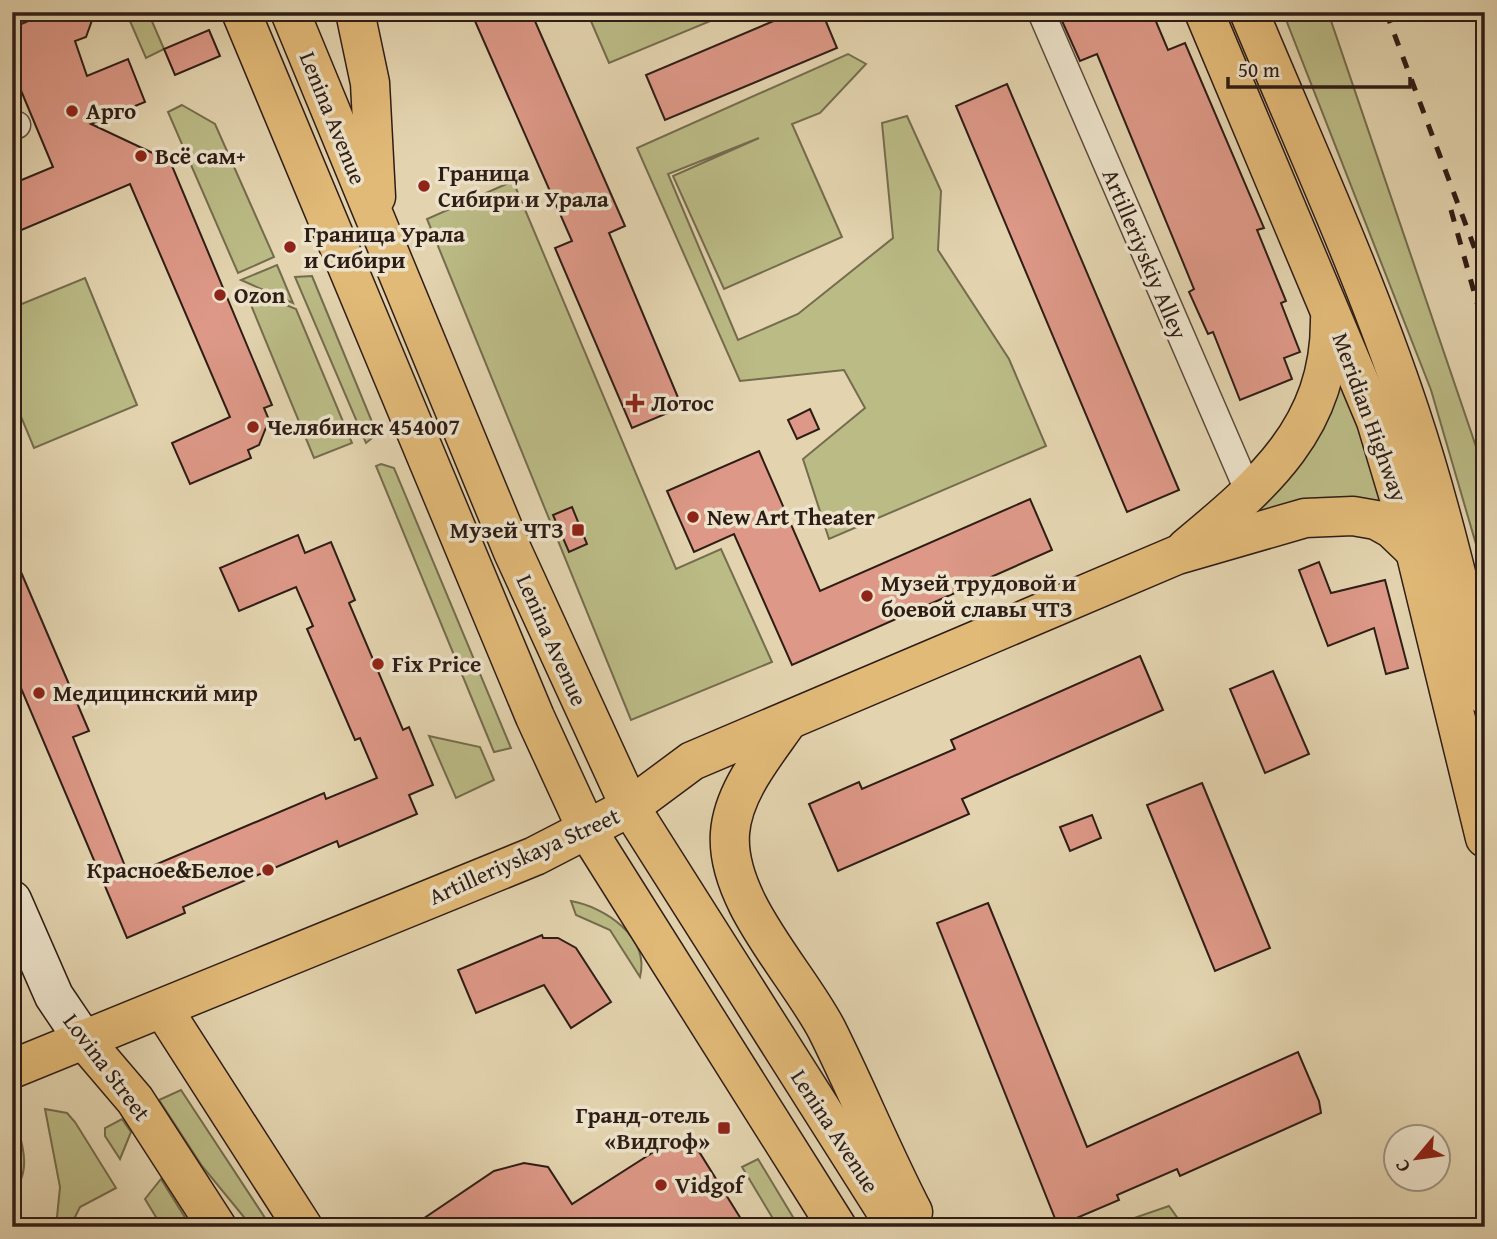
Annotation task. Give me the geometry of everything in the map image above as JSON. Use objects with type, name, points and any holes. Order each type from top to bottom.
[{"type":"main road","name":"Lenina Avenue","points":[[241,12],[535,718],[587,830],[837,1227]]},
{"type":"main road","name":"Lenina Avenue","points":[[290,12],[513,552],[630,807],[896,1227]]},
{"type":"main road","points":[[355,12],[370,83],[378,227]]},
{"type":"main road","name":"Meridian Highway","points":[[1204,12],[1376,421],[1415,551],[1485,838]]},
{"type":"main road","name":"Meridian Highway","points":[[1249,12],[1324,190],[1409,410],[1456,572],[1485,695]]},
{"type":"main road","name":"Artilleriyskaya Street","points":[[1177,555],[1250,495],[1296,439],[1320,392],[1331,342],[1330,310]]},
{"type":"main road","name":"Artilleriyskaya Street","points":[[12,1069],[525,860],[630,807],[692,761],[1177,555],[1305,518],[1328,516],[1376,520],[1392,529],[1415,551]]},
{"type":"main road","points":[[788,721],[750,776],[731,822],[730,847],[735,873],[754,911],[826,1028],[875,1138],[920,1227]]},
{"type":"main road","points":[[163,1009],[303,1227]]},
{"type":"main road","name":"Lovina Street","points":[[83,1039],[135,1100],[217,1227]]},
{"type":"street","name":"Artilleriyskiy Alley","points":[[1041,12],[1250,495]]},
{"type":"street","name":"Lovina Street","points":[[12,900],[54,996],[83,1039]]},
{"type":"green space","points":[[126,12],[148,12],[164,49],[146,58]]},
{"type":"green space","points":[[587,12],[724,12],[725,15],[609,63]]},
{"type":"green space","points":[[1283,12],[1328,12],[1485,473],[1485,575],[1431,390]]},
{"type":"green space","points":[[848,54],[866,64],[820,113],[792,124],[842,237],[724,289],[673,176],[759,138],[668,174],[738,340],[798,314],[893,238],[882,123],[907,116],[941,191],[938,250],[1009,359],[1046,446],[829,539],[803,459],[865,408],[844,370],[740,381],[637,148]]},
{"type":"green space","points":[[182,105],[215,124],[274,257],[238,273],[168,112]]},
{"type":"green space","points":[[513,181],[676,569],[721,549],[772,662],[631,720],[427,219]]},
{"type":"green space","points":[[277,265],[293,303],[241,280]]},
{"type":"green space","points":[[312,276],[377,434],[366,443],[295,277]]},
{"type":"green space","points":[[85,278],[137,405],[34,448],[12,395],[12,308]]},
{"type":"green space","points":[[244,288],[296,309],[352,443],[314,458]]},
{"type":"green space","points":[[1341,387],[1350,392],[1387,507],[1244,520],[1262,506],[1289,476]]},
{"type":"green space","points":[[381,464],[394,468],[511,748],[494,752],[376,466]]},
{"type":"green space","points":[[429,736],[480,747],[494,780],[456,798]]},
{"type":"green space","points":[[571,901],[584,904],[610,917],[632,937],[641,962],[640,977],[610,930],[576,915]]},
{"type":"green space","points":[[181,1090],[271,1227],[252,1227],[202,1166],[159,1100]]},
{"type":"green space","points":[[45,1109],[67,1113],[116,1188],[80,1207],[70,1227],[56,1227],[60,1187]]},
{"type":"green space","points":[[122,1119],[131,1132],[120,1159],[105,1136],[105,1128]]},
{"type":"green space","points":[[16,1121],[23,1149],[24,1168],[12,1193],[12,1122]]},
{"type":"green space","points":[[758,1159],[799,1227],[778,1227],[742,1167]]},
{"type":"green space","points":[[161,1179],[191,1227],[162,1227],[145,1199]]},
{"type":"green space","points":[[1169,1206],[1184,1227],[1123,1227],[1131,1219]]},
{"type":"building","points":[[49,12],[95,12],[86,37],[75,41],[87,76],[128,59],[145,102],[91,124],[157,155],[161,165],[170,161],[272,405],[264,408],[269,420],[259,445],[248,450],[251,458],[190,484],[172,443],[230,417],[130,184],[12,234],[12,184],[53,167],[12,69],[12,28]]},
{"type":"building","points":[[471,12],[531,12],[625,226],[609,233],[682,407],[632,428],[555,248],[572,241]]},
{"type":"building","points":[[795,12],[822,12],[837,48],[665,120],[646,75]]},
{"type":"building","points":[[1058,12],[1152,12],[1168,50],[1185,43],[1264,228],[1257,230],[1286,301],[1281,303],[1300,352],[1284,358],[1292,379],[1240,400],[1213,332],[1208,334],[1189,292],[1194,289],[1097,54],[1080,61]]},
{"type":"building","points":[[209,30],[220,56],[175,75],[164,49]]},
{"type":"building","points":[[1007,84],[1179,490],[1127,512],[956,106]]},
{"type":"building","points":[[810,409],[819,429],[797,439],[788,420]]},
{"type":"building","points":[[759,451],[820,591],[1030,499],[1052,550],[792,665],[734,534],[694,552],[667,491]]},
{"type":"building","points":[[572,507],[587,544],[569,552],[553,515]]},
{"type":"building","points":[[298,535],[305,553],[331,542],[355,600],[349,603],[403,730],[409,727],[433,785],[409,795],[417,814],[339,847],[337,841],[183,907],[185,913],[127,938],[12,667],[12,551],[89,731],[73,737],[129,876],[324,793],[326,799],[377,778],[360,738],[355,740],[307,629],[313,626],[296,587],[239,611],[220,568]]},
{"type":"building","points":[[1319,562],[1331,593],[1385,580],[1408,668],[1386,674],[1374,628],[1328,646],[1299,570]]},
{"type":"building","points":[[1140,656],[1163,710],[962,799],[969,814],[838,871],[809,804],[859,782],[862,789],[955,749],[951,740]]},
{"type":"building","points":[[1273,671],[1309,754],[1265,773],[1230,689]]},
{"type":"building","points":[[1202,783],[1270,948],[1215,971],[1147,805]]},
{"type":"building","points":[[1092,815],[1101,838],[1070,851],[1060,827]]},
{"type":"building","points":[[988,903],[1087,1147],[1298,1052],[1319,1101],[1321,1113],[1180,1176],[1177,1169],[1117,1195],[1119,1200],[1058,1226],[937,923]]},
{"type":"building","points":[[542,935],[543,938],[558,938],[576,948],[611,1002],[571,1028],[544,985],[476,1013],[458,970]]},
{"type":"building","name":"Vidgof","points":[[666,1144],[698,1150],[746,1227],[411,1227],[494,1171],[524,1163],[548,1167],[572,1204]]},
{"type":"railway","points":[[1386,12],[1485,276]]},
{"type":"railway","points":[[1451,210],[1485,331]]},
{"type":"place","name":"Арго","points":[[72,111]]},
{"type":"place","name":"Всё сам+","points":[[141,156]]},
{"type":"place","name":"Граница Сибири и Урала","points":[[424,186]]},
{"type":"place","name":"Граница Урала и Сибири","points":[[290,247]]},
{"type":"place","name":"Ozon","points":[[220,295]]},
{"type":"place","name":"Лотос","points":[[635,403]]},
{"type":"place","name":"Челябинск 454007","points":[[253,427]]},
{"type":"place","name":"New Art Theater","points":[[693,517]]},
{"type":"place","name":"Музей ЧТЗ","points":[[578,530]]},
{"type":"place","name":"Музей трудовой и боевой славы ЧТЗ","points":[[867,596]]},
{"type":"place","name":"Fix Price","points":[[378,664]]},
{"type":"place","name":"Медицинский мир","points":[[39,693]]},
{"type":"place","name":"Красное&Белое","points":[[268,870]]},
{"type":"place","name":"Гранд-отель «Видгоф»","points":[[724,1128]]},
{"type":"place","name":"Vidgof","points":[[661,1185]]}]
